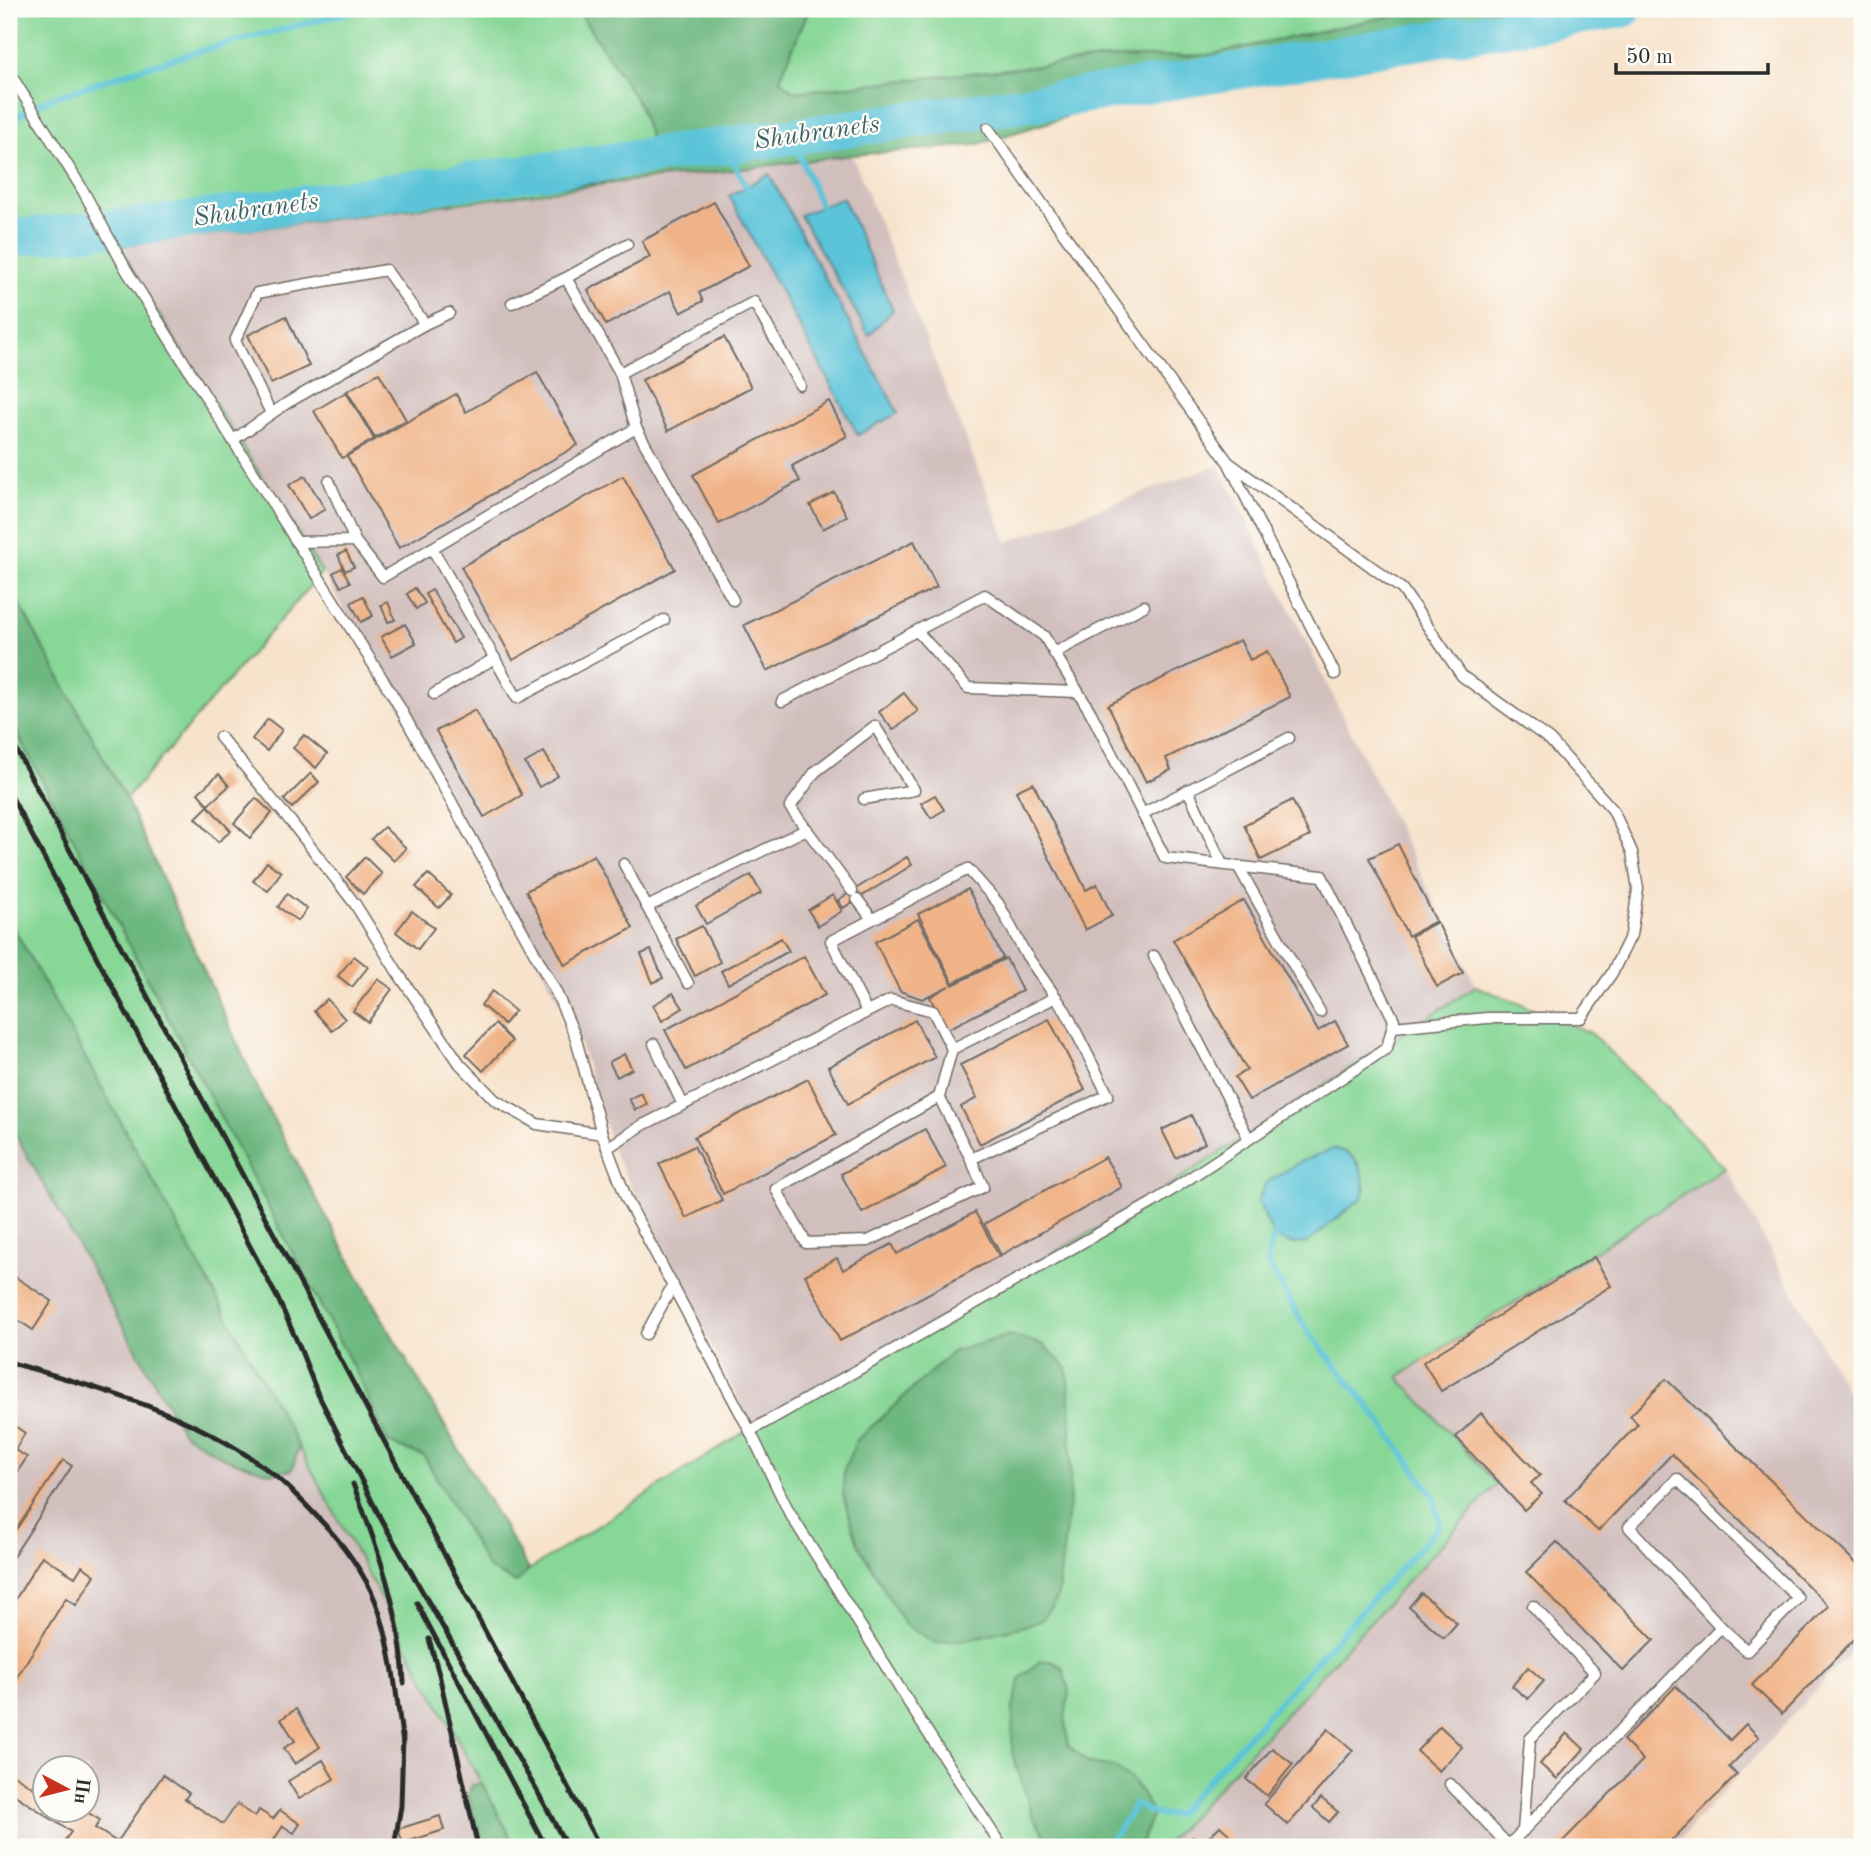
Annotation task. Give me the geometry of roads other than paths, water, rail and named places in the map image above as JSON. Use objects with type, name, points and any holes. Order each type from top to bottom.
[{"type":"lane","points":[[9,72],[81,187],[127,271],[395,699],[556,992],[575,1036],[602,1135],[627,1200],[750,1431],[789,1512],[1002,1847]]},
{"type":"lane","points":[[988,128],[1228,462],[1335,674]]},
{"type":"lane","points":[[512,303],[566,278],[627,244]]},
{"type":"lane","points":[[271,413],[235,341],[257,293],[386,270],[425,324]]},
{"type":"lane","points":[[566,278],[620,373],[636,428],[733,600]]},
{"type":"lane","points":[[620,373],[754,302],[800,385]]},
{"type":"lane","points":[[233,440],[271,413],[425,324],[449,313]]},
{"type":"lane","points":[[329,481],[355,541],[383,577],[636,428]]},
{"type":"lane","points":[[1228,462],[1402,589],[1462,676],[1550,740],[1614,810],[1632,852],[1638,889],[1631,935],[1612,974],[1581,1018],[1487,1018],[1393,1027]]},
{"type":"lane","points":[[296,542],[355,541]]},
{"type":"lane","points":[[432,548],[517,698],[664,620]]},
{"type":"lane","points":[[750,1431],[1152,1203],[1387,1048],[1394,1020],[1322,876],[1165,858],[1091,713],[1044,636],[985,595],[782,701]]},
{"type":"lane","points":[[1054,653],[1144,606]]},
{"type":"lane","points":[[917,631],[968,688],[1078,692]]},
{"type":"lane","points":[[434,694],[495,658]]},
{"type":"lane","points":[[864,799],[914,790],[875,726],[815,772],[790,807],[872,919]]},
{"type":"lane","points":[[220,737],[355,904],[460,1064],[495,1100],[537,1124],[602,1135]]},
{"type":"lane","points":[[1142,814],[1289,738]]},
{"type":"lane","points":[[1188,790],[1222,864]]},
{"type":"lane","points":[[647,907],[807,829]]},
{"type":"lane","points":[[624,864],[688,983]]},
{"type":"lane","points":[[1238,866],[1320,1012]]},
{"type":"lane","points":[[867,1012],[831,941],[968,869],[998,903],[1025,953],[1066,1012],[1108,1095],[971,1159]]},
{"type":"lane","points":[[1154,956],[1249,1139]]},
{"type":"lane","points":[[952,1049],[1056,997]]},
{"type":"lane","points":[[607,1147],[641,1126],[891,1000],[933,1011],[952,1049],[939,1097],[984,1187],[868,1241],[806,1243],[776,1189],[939,1097]]},
{"type":"lane","points":[[654,1044],[683,1105]]},
{"type":"lane","points":[[646,1334],[673,1285]]},
{"type":"lane","points":[[1677,1479],[1798,1598],[1746,1651],[1721,1627],[1629,1527],[1677,1479]]},
{"type":"lane","points":[[1523,1831],[1530,1739],[1595,1673],[1533,1606]]},
{"type":"lane","points":[[1450,1784],[1508,1846],[1721,1627]]},
{"type":"water","points":[[769,174],[898,413],[858,435],[729,196]]},
{"type":"water","points":[[843,198],[893,310],[869,335],[800,215]]},
{"type":"water","points":[[1333,1149],[1351,1155],[1359,1165],[1363,1178],[1362,1198],[1307,1243],[1291,1244],[1274,1236],[1258,1201],[1266,1183],[1302,1161]]},
{"type":"waterway","points":[[9,120],[49,99],[142,68],[361,9]]},
{"type":"waterway","name":"Shubranets","points":[[9,238],[157,224],[1048,101],[1624,9]]},
{"type":"waterway","points":[[789,136],[821,207]]},
{"type":"waterway","points":[[725,145],[746,186]]},
{"type":"waterway","points":[[1103,1847],[1116,1834],[1136,1804],[1155,1814],[1177,1814],[1440,1525],[1433,1495],[1375,1414],[1306,1329],[1267,1262],[1274,1236]]},
{"type":"railway","points":[[9,736],[600,1847]]},
{"type":"railway","points":[[9,792],[278,1299],[317,1392],[382,1521],[567,1847]]},
{"type":"railway","points":[[9,1362],[115,1394],[185,1421],[249,1457],[291,1490],[341,1544],[357,1566],[376,1602],[391,1662],[403,1744]]},
{"type":"railway","points":[[353,1484],[387,1581],[398,1631],[404,1683]]},
{"type":"railway","points":[[417,1603],[546,1847]]},
{"type":"railway","points":[[429,1639],[478,1847]]},
{"type":"railway","points":[[394,1847],[401,1806],[403,1735]]}]
